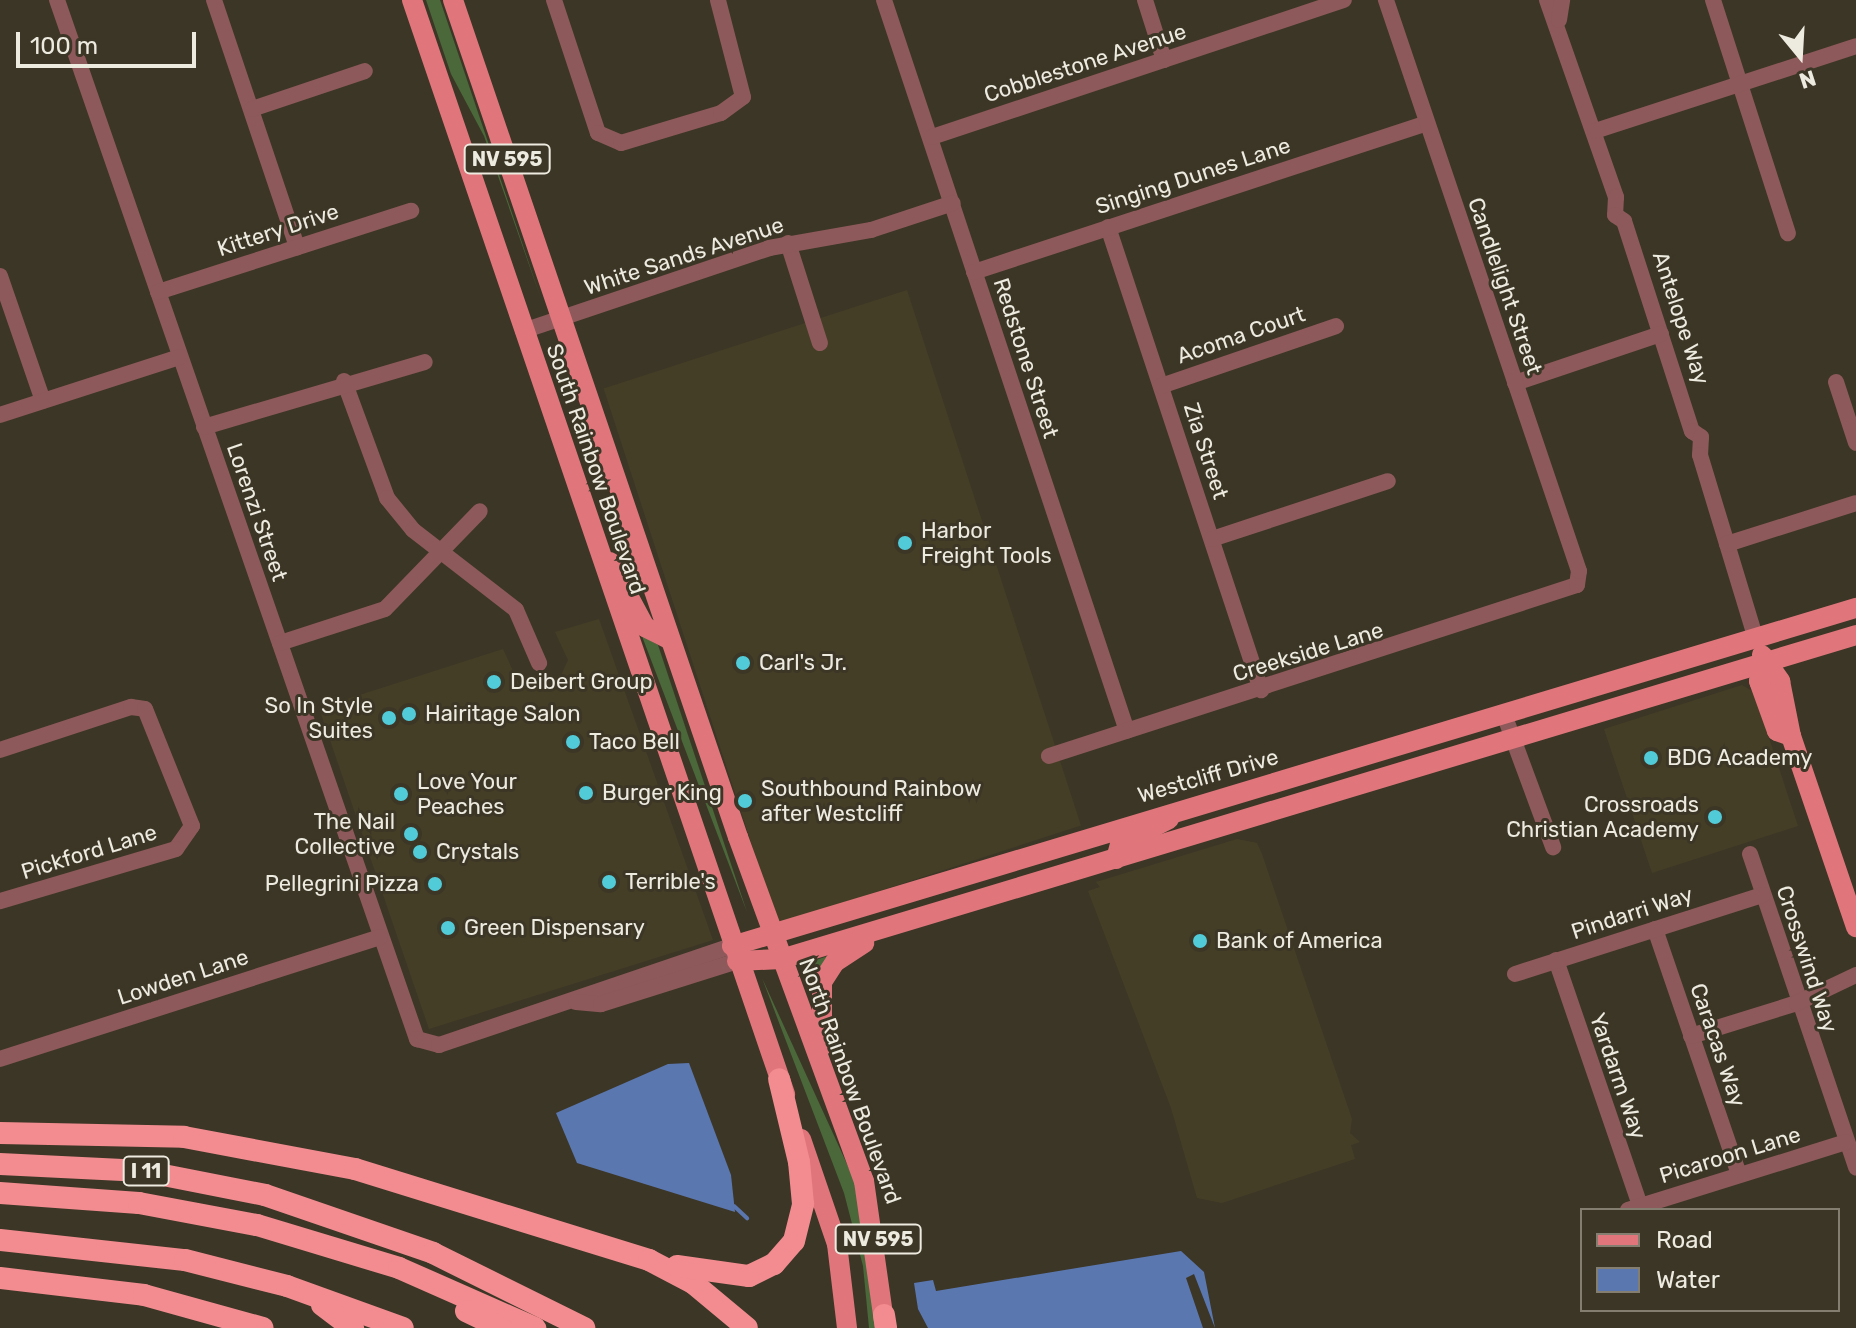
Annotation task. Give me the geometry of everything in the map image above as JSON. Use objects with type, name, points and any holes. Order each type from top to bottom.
[{"type":"highway","points":[[0,1133],[100,1130],[270,1149],[387,1177],[637,1256],[742,1277],[785,1255],[803,1204],[779,1079]]},
{"type":"highway","name":"I 11","points":[[0,1164],[143,1171],[265,1195],[423,1248],[584,1328]]},
{"type":"highway","points":[[0,1193],[139,1203],[413,1273],[535,1328]]},
{"type":"highway","points":[[0,1207],[130,1216],[301,1244],[501,1328]]},
{"type":"highway","points":[[0,1240],[150,1254],[305,1292],[403,1328]]},
{"type":"highway","points":[[637,1256],[693,1283],[747,1328]]},
{"type":"highway","points":[[0,1278],[144,1295],[263,1328]]},
{"type":"highway","points":[[305,1292],[353,1328]]},
{"type":"main road","name":"South Rainbow Boulevard","points":[[412,0],[734,954]]},
{"type":"main road","name":"South Rainbow Boulevard","points":[[453,0],[776,946]]},
{"type":"main road","points":[[595,539],[645,627],[670,640]]},
{"type":"main road","name":"Westcliff Drive","points":[[734,954],[911,920],[1264,813],[1514,742],[1760,651],[1856,608]]},
{"type":"main road","name":"Westcliff Drive","points":[[776,946],[956,876],[1181,808],[1505,717],[1760,651],[1856,635]]},
{"type":"main road","points":[[1760,651],[1777,675],[1791,736],[1856,927]]},
{"type":"main road","points":[[1257,787],[1264,813]]},
{"type":"main road","points":[[1116,859],[1120,844],[1181,808]]},
{"type":"main road","points":[[956,876],[967,891],[992,897]]},
{"type":"main road","points":[[824,1071],[819,999],[826,974],[845,954],[911,920]]},
{"type":"main road","name":"North Rainbow Boulevard","points":[[776,946],[871,1204],[885,1324]]},
{"type":"main road","name":"NV 595","points":[[734,954],[837,1244],[847,1328]]},
{"type":"street","name":"Lorenzi Street","points":[[57,0],[417,1039]]},
{"type":"street","points":[[214,0],[297,247]]},
{"type":"street","points":[[554,0],[598,133],[609,141],[721,113],[743,97],[718,0]]},
{"type":"street","name":"Redstone Street","points":[[884,0],[1127,731]]},
{"type":"street","points":[[1145,0],[1164,60]]},
{"type":"street","name":"Cobblestone Avenue","points":[[932,137],[1164,60],[1296,8],[1344,0]]},
{"type":"street","name":"Candlelight Street","points":[[1386,0],[1579,571],[1577,585]]},
{"type":"street","name":"Antelope Way","points":[[1547,0],[1559,20],[1616,197],[1629,210],[1624,221],[1692,431],[1704,445],[1700,455],[1760,651]]},
{"type":"street","name":"Antelope Way","points":[[1559,20],[1562,0]]},
{"type":"street","points":[[1713,0],[1788,233]]},
{"type":"street","points":[[1595,131],[1856,46]]},
{"type":"street","points":[[252,109],[365,71]]},
{"type":"street","name":"Singing Dunes Lane","points":[[974,272],[1426,123]]},
{"type":"street","name":"White Sands Avenue","points":[[523,331],[788,243],[871,230],[953,203]]},
{"type":"street","name":"Kittery Drive","points":[[158,292],[411,211]]},
{"type":"street","name":"Zia Street","points":[[1108,227],[1261,690]]},
{"type":"street","points":[[788,243],[820,343]]},
{"type":"street","points":[[0,276],[43,401]]},
{"type":"street","name":"Acoma Court","points":[[1161,386],[1336,326]]},
{"type":"street","points":[[1515,383],[1661,334]]},
{"type":"street","points":[[0,415],[180,357]]},
{"type":"street","points":[[204,427],[344,381],[425,362]]},
{"type":"street","points":[[344,381],[387,498],[440,551],[516,610],[539,663]]},
{"type":"street","points":[[1836,382],[1856,443]]},
{"type":"street","points":[[1212,539],[1388,481]]},
{"type":"street","points":[[1727,544],[1856,503]]},
{"type":"street","points":[[280,643],[385,609],[480,511]]},
{"type":"street","name":"Creekside Lane","points":[[1049,756],[1261,690],[1577,585]]},
{"type":"street","name":"Pickford Lane","points":[[0,750],[131,707],[145,709],[192,826],[187,839],[176,849],[0,901]]},
{"type":"street","points":[[1505,717],[1553,847]]},
{"type":"street","name":"Crosswind Way","points":[[1750,854],[1797,1003],[1856,1168]]},
{"type":"street","name":"Pindarri Way","points":[[1515,974],[1763,895]]},
{"type":"street","name":"Caracas Way","points":[[1655,929],[1739,1175]]},
{"type":"street","name":"Lowden Lane","points":[[0,1059],[380,937]]},
{"type":"street","name":"Westcliff Drive","points":[[417,1039],[439,1045],[576,1002],[601,1004],[734,954]]},
{"type":"street","name":"Yardarm Way","points":[[1556,960],[1634,1208]]},
{"type":"street","points":[[1691,1036],[1797,1003],[1856,975]]},
{"type":"street","points":[[1797,1003],[1809,1005],[1856,985]]},
{"type":"street","name":"Picaroon Lane","points":[[1634,1208],[1846,1142]]},
{"type":"shaded area","points":[[907,290],[1081,825],[778,924],[604,389]]},
{"type":"shaded area","points":[[599,619],[713,940],[429,1029],[319,708],[503,649],[520,686],[542,690],[558,682],[568,660],[555,632]]},
{"type":"shaded area","points":[[1742,685],[1754,692],[1798,826],[1652,873],[1604,729]]},
{"type":"shaded area","points":[[1237,839],[1257,843],[1262,854],[1352,1119],[1350,1133],[1360,1142],[1351,1145],[1355,1159],[1222,1203],[1197,1198],[1171,1108],[1088,891],[1100,887],[1096,882]]},
{"type":"green space","points":[[426,0],[440,0],[541,299],[484,136],[451,74]]},
{"type":"green space","points":[[629,602],[646,638],[658,645],[747,912]]},
{"type":"green space","points":[[831,955],[813,993],[812,993],[801,965]]},
{"type":"green space","points":[[762,978],[857,1186],[878,1328],[869,1328],[863,1266],[844,1193]]},
{"type":"water","points":[[689,1063],[731,1175],[735,1212],[577,1163],[556,1113],[668,1064]]},
{"type":"water","points":[[1181,1251],[1204,1272],[1215,1328],[1194,1274],[1186,1278],[1203,1328],[928,1328],[918,1309],[914,1283],[933,1280],[936,1291]]},
{"type":"waterway","points":[[734,1206],[747,1218]]},
{"type":"place","name":"Harbor Freight Tools","points":[[905,543]]},
{"type":"place","name":"Carl's Jr.","points":[[743,663]]},
{"type":"place","name":"Deibert Group","points":[[494,682]]},
{"type":"place","name":"Hairitage Salon","points":[[409,714]]},
{"type":"place","name":"So In Style Suites","points":[[389,718]]},
{"type":"place","name":"Taco Bell","points":[[573,742]]},
{"type":"place","name":"BDG Academy","points":[[1651,758]]},
{"type":"place","name":"Burger King","points":[[586,793]]},
{"type":"place","name":"Love Your Peaches","points":[[401,794]]},
{"type":"place","name":"Southbound Rainbow after Westcliff","points":[[745,801]]},
{"type":"place","name":"Crossroads Christian Academy","points":[[1715,817]]},
{"type":"place","name":"The Nail Collective","points":[[411,834]]},
{"type":"place","name":"Crystals","points":[[420,852]]},
{"type":"place","name":"Terrible's","points":[[609,882]]},
{"type":"place","name":"Pellegrini Pizza","points":[[435,884]]},
{"type":"place","name":"Green Dispensary","points":[[448,928]]},
{"type":"place","name":"Bank of America","points":[[1200,941]]}]
